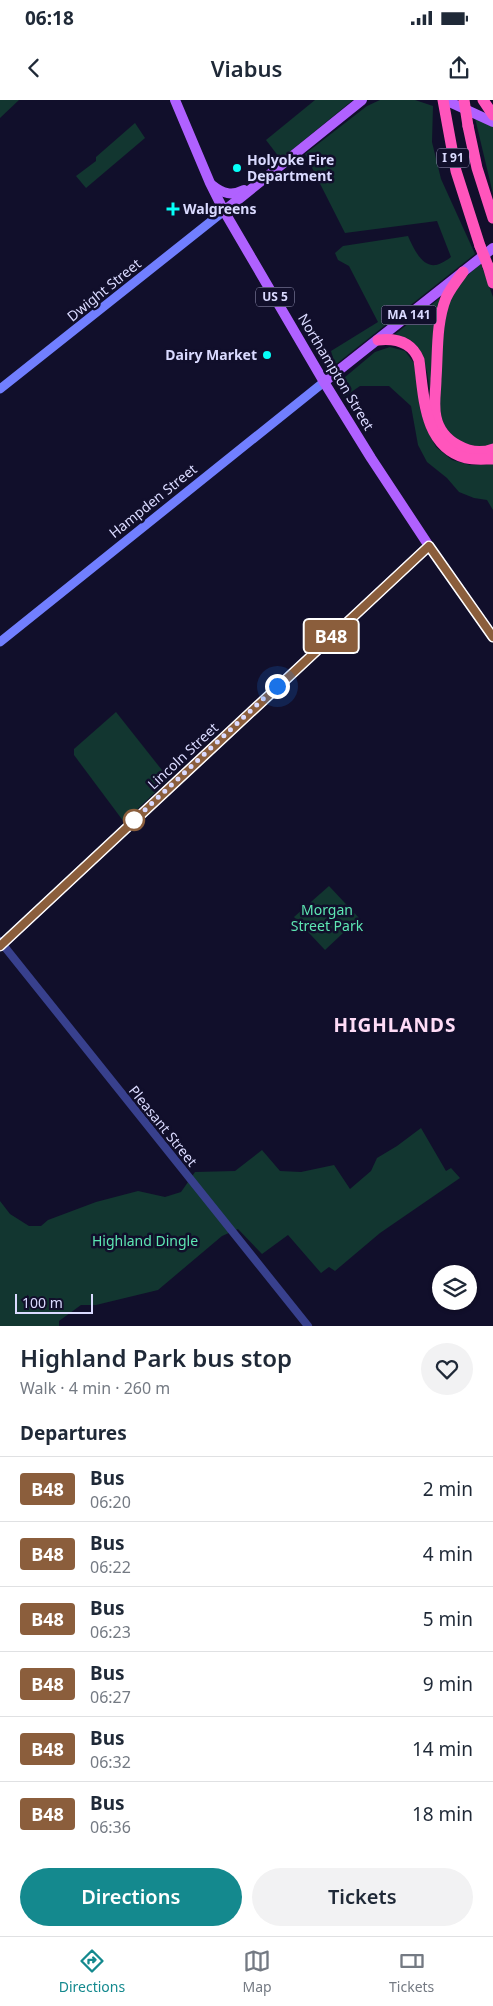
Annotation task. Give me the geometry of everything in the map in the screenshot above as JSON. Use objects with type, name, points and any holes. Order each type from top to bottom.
[{"type":"highway","name":"I 91","points":[[464,100],[477,168],[493,218]]},
{"type":"highway","points":[[484,102],[493,115]]},
{"type":"highway","name":"I 91","points":[[444,103],[456,171],[490,272]]},
{"type":"highway","points":[[463,272],[446,298],[440,322],[435,416],[442,432],[454,444],[472,451],[482,452],[493,449]]},
{"type":"highway","points":[[490,272],[493,283]]},
{"type":"highway","points":[[378,340],[400,340],[416,353],[419,360],[428,420],[441,443],[452,452],[468,458],[493,459]]},
{"type":"main road","name":"Northampton Street","points":[[175,100],[224,211],[324,382],[429,546]]},
{"type":"main road","points":[[224,211],[362,100]]},
{"type":"main road","points":[[444,103],[493,122]]},
{"type":"main road","points":[[210,183],[217,190],[228,194],[240,192],[256,184]]},
{"type":"main road","name":"Dwight Street","points":[[0,389],[224,211]]},
{"type":"main road","name":"MA 141","points":[[324,382],[493,248]]},
{"type":"main road","name":"Hampden Street","points":[[0,642],[324,382]]},
{"type":"main road","name":"US 5","points":[[429,546],[493,637]]},
{"type":"main road","name":"Lincoln Street","points":[[1,943],[429,546]]},
{"type":"street","name":"Pleasant Street","points":[[1,943],[308,1326]]},
{"type":"green space","points":[[0,100],[19,100],[0,118]]},
{"type":"green space","points":[[315,100],[353,100],[282,158],[279,157],[266,140]]},
{"type":"green space","points":[[380,100],[415,100],[433,106],[432,142],[441,179],[475,254],[335,365],[331,351],[378,322],[349,266],[338,260],[335,253],[343,246],[408,236],[418,255],[426,263],[436,265],[451,257],[437,221],[345,233],[305,154],[367,106]]},
{"type":"green space","points":[[475,118],[493,127],[493,194]]},
{"type":"green space","points":[[135,123],[145,138],[86,188],[76,176],[96,161],[96,157]]},
{"type":"green space","points":[[481,264],[493,297],[493,447],[483,449],[462,443],[450,433],[439,419],[440,358],[446,313],[455,289]]},
{"type":"green space","points":[[446,293],[431,402],[427,370],[419,349],[413,342],[404,337],[393,336]]},
{"type":"green space","points":[[390,347],[405,351],[414,363],[420,409],[426,428],[436,447],[452,460],[470,465],[493,464],[493,510],[487,500],[474,498],[459,492],[447,478],[427,462],[418,445],[411,406],[389,386],[360,386],[344,397],[338,383],[375,352]]},
{"type":"green space","points":[[116,712],[169,779],[124,822],[74,755],[74,749]]},
{"type":"green space","name":"Morgan Street Park","points":[[329,886],[359,918],[325,950],[294,917]]},
{"type":"green space","name":"Highland Dingle","points":[[421,1128],[446,1171],[451,1168],[460,1178],[380,1233],[335,1271],[329,1267],[321,1273],[288,1235],[262,1254],[238,1229],[222,1236],[158,1290],[96,1305],[81,1305],[59,1321],[59,1326],[0,1326],[0,1201],[10,1214],[29,1226],[41,1226],[48,1220],[96,1202],[138,1191],[165,1197],[181,1192],[195,1172],[235,1171],[262,1150],[280,1171],[301,1172],[334,1165],[350,1189],[371,1171],[377,1158]]},
{"type":"bus line","name":"B48","points":[[0,946],[106,845],[429,546],[493,637]]},
{"type":"place","name":"Holyoke Fire Department","points":[[237,168]]},
{"type":"place","name":"Walgreens","points":[[173,209]]},
{"type":"place","name":"Dairy Market","points":[[267,355]]},
{"type":"district","name":"HIGHLANDS","points":[[395,1025]]},
{"type":"route","points":[[134,820],[277,686]]}]
